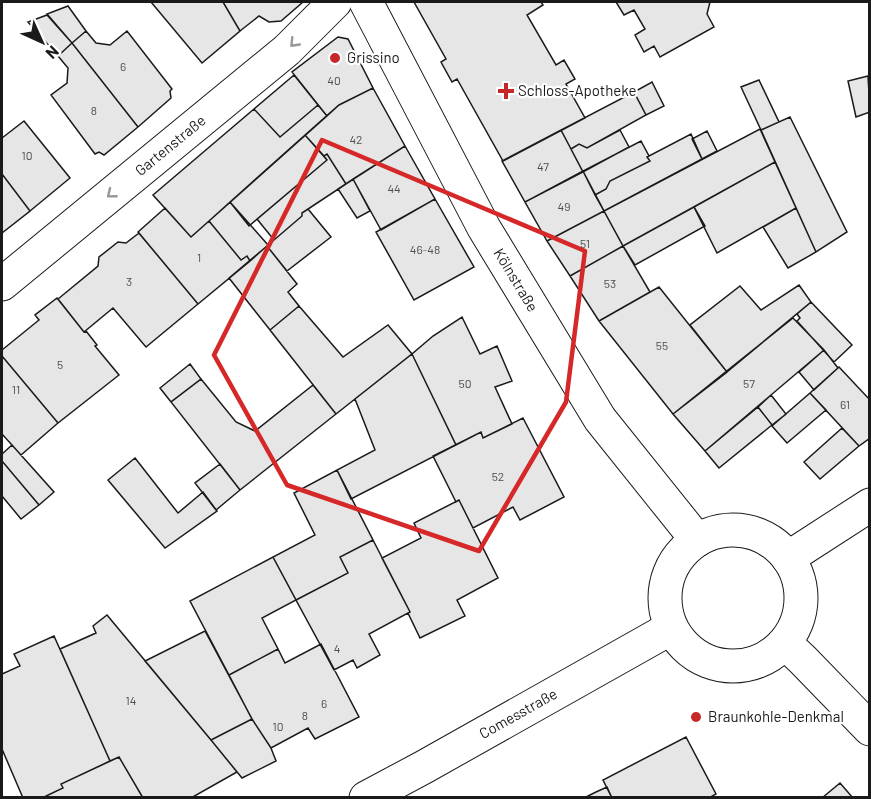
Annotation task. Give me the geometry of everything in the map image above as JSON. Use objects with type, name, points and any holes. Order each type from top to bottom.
[{"type":"street","name":"Gartenstraße","points":[[2,284],[287,50],[335,2]]},
{"type":"street","name":"Kölnstraße","points":[[366,2],[484,228],[600,419],[697,540]]},
{"type":"street","points":[[788,558],[870,506]]},
{"type":"street","points":[[735,530],[756,534],[774,543],[788,558],[797,574],[801,591],[800,610],[795,627],[784,643],[767,657],[746,665],[724,666],[703,660],[684,647],[671,628],[665,609],[665,589],[670,570],[681,553],[697,540],[716,532],[735,530]]},
{"type":"street","name":"Comesstraße","points":[[366,798],[671,628]]},
{"type":"street","points":[[784,643],[804,660],[870,729]]},
{"type":"highlighted area","points":[[322,140],[585,251],[566,402],[479,551],[287,485],[214,355]]},
{"type":"building","points":[[151,2],[223,2],[240,31],[202,63]]},
{"type":"building","points":[[223,2],[303,2],[281,21],[269,22],[259,16],[240,31]]},
{"type":"building","points":[[414,2],[541,2],[543,5],[527,15],[556,65],[564,60],[575,79],[566,84],[585,118],[503,161],[457,79],[452,82],[441,62],[446,59]]},
{"type":"building","points":[[616,2],[710,2],[707,14],[714,27],[660,57],[654,46],[644,52],[635,35],[645,29],[634,10],[624,15]]},
{"type":"building","points":[[68,6],[86,31],[72,43],[47,14]]},
{"type":"building","points":[[47,15],[72,43],[58,56],[28,22]]},
{"type":"building","points":[[86,31],[96,43],[110,45],[127,31],[172,89],[171,98],[138,127],[72,43]]},
{"type":"building","points":[[338,37],[348,39],[373,88],[339,105],[327,116],[292,72]]},
{"type":"building","points":[[72,43],[138,127],[104,155],[99,152],[95,154],[51,95],[67,83],[68,68],[58,56]]},
{"type":"building","points":[[294,75],[318,105],[280,137],[254,109]]},
{"type":"building","points":[[868,76],[870,112],[856,117],[848,81]]},
{"type":"building","points":[[759,80],[779,122],[761,130],[741,87]]},
{"type":"building","points":[[652,82],[664,106],[646,115],[634,92]]},
{"type":"building","points":[[373,88],[405,146],[346,184],[327,154],[324,156],[305,135],[339,105]]},
{"type":"building","points":[[634,92],[646,115],[587,148],[579,144],[571,149],[561,130]]},
{"type":"building","points":[[318,105],[327,116],[191,237],[153,195],[254,109],[280,137]]},
{"type":"building","points":[[790,117],[847,232],[816,252],[761,130]]},
{"type":"building","points":[[24,121],[70,178],[30,211],[2,174],[2,138]]},
{"type":"building","points":[[760,129],[775,162],[623,246],[604,211]]},
{"type":"building","points":[[561,130],[583,172],[525,202],[502,161]]},
{"type":"building","points":[[620,130],[629,147],[583,172],[571,149],[579,144],[587,148]]},
{"type":"building","points":[[707,131],[717,151],[702,159],[692,139]]},
{"type":"building","points":[[691,134],[702,159],[604,211],[595,195],[606,189],[610,181],[650,161],[647,157]]},
{"type":"building","points":[[305,135],[327,160],[249,226],[230,202]]},
{"type":"building","points":[[641,141],[650,161],[610,181],[606,189],[595,195],[583,171]]},
{"type":"building","points":[[405,146],[435,199],[381,230],[353,179]]},
{"type":"building","points":[[327,154],[346,184],[302,213],[302,216],[274,240],[257,219],[327,160],[324,156]]},
{"type":"building","points":[[775,162],[796,208],[717,253],[694,207]]},
{"type":"building","points":[[583,171],[604,211],[547,241],[525,202]]},
{"type":"building","points":[[2,174],[30,211],[2,233]]},
{"type":"building","points":[[353,179],[370,211],[357,218],[338,189]]},
{"type":"building","points":[[435,199],[474,267],[414,300],[376,232]]},
{"type":"building","points":[[230,202],[268,245],[250,261],[247,256],[241,260],[209,221]]},
{"type":"building","points":[[694,207],[705,226],[635,265],[623,246]]},
{"type":"building","points":[[165,208],[191,237],[209,221],[241,260],[247,256],[250,261],[198,304],[138,232]]},
{"type":"building","points":[[796,208],[816,252],[788,268],[763,227]]},
{"type":"building","points":[[308,209],[331,237],[287,271],[267,246]]},
{"type":"building","points":[[604,211],[623,246],[570,276],[547,241]]},
{"type":"building","points":[[139,233],[198,304],[146,347],[113,308],[84,332],[58,299],[98,266],[99,257],[118,242],[126,243]]},
{"type":"building","points":[[267,246],[297,284],[288,292],[299,306],[270,330],[229,278]]},
{"type":"building","points":[[623,246],[650,292],[599,321],[570,276]]},
{"type":"building","points":[[799,285],[811,302],[727,372],[690,325],[740,286],[761,310]]},
{"type":"building","points":[[659,287],[727,372],[673,414],[599,321]]},
{"type":"building","points":[[57,298],[84,332],[86,331],[97,345],[95,346],[119,375],[58,423],[2,356],[2,350],[39,320],[35,315]]},
{"type":"building","points":[[811,302],[852,345],[834,362],[797,321],[800,318],[797,314]]},
{"type":"building","points":[[299,306],[343,357],[388,325],[412,354],[336,414],[270,330]]},
{"type":"building","points":[[462,317],[480,354],[497,346],[512,381],[495,387],[512,424],[483,438],[481,432],[456,445],[412,354],[433,336]]},
{"type":"building","points":[[793,318],[824,350],[705,451],[673,414]]},
{"type":"building","points":[[824,350],[838,368],[814,390],[799,372]]},
{"type":"building","points":[[412,354],[456,445],[351,499],[337,470],[375,450],[355,399]]},
{"type":"building","points":[[2,356],[58,423],[21,455],[2,434]]},
{"type":"building","points":[[190,364],[201,379],[171,402],[160,388]]},
{"type":"building","points":[[839,367],[870,400],[870,438],[859,446],[810,393]]},
{"type":"building","points":[[201,379],[236,422],[255,431],[313,385],[336,414],[240,490],[171,402]]},
{"type":"building","points":[[810,393],[826,410],[787,443],[772,426]]},
{"type":"building","points":[[771,395],[786,414],[772,425],[758,407]]},
{"type":"building","points":[[758,407],[772,425],[719,468],[705,451]]},
{"type":"building","points":[[523,418],[564,497],[520,520],[513,507],[473,528],[459,500],[456,502],[433,456],[481,432],[483,438]]},
{"type":"building","points":[[842,428],[859,446],[820,479],[804,462]]},
{"type":"building","points":[[12,445],[54,492],[39,505],[2,461],[2,454]]},
{"type":"building","points":[[135,458],[178,513],[203,492],[217,511],[165,548],[108,480]]},
{"type":"building","points":[[2,461],[39,505],[21,519],[2,496]]},
{"type":"building","points":[[220,464],[240,490],[216,510],[195,483]]},
{"type":"building","points":[[337,470],[373,540],[340,557],[348,573],[296,600],[273,557],[315,535],[294,493]]},
{"type":"building","points":[[459,500],[498,578],[457,600],[465,616],[420,638],[408,613],[410,612],[382,558],[421,538],[414,523]]},
{"type":"building","points":[[373,540],[410,612],[369,634],[380,655],[357,668],[353,660],[334,670],[296,600],[348,573],[340,557]]},
{"type":"building","points":[[273,557],[296,600],[262,618],[278,649],[229,675],[190,601]]},
{"type":"building","points":[[107,615],[237,772],[191,798],[143,798],[119,757],[110,761],[60,649],[96,633],[93,626]]},
{"type":"building","points":[[205,631],[252,719],[211,740],[145,661]]},
{"type":"building","points":[[54,636],[110,761],[61,784],[63,788],[42,798],[23,798],[2,749],[2,674],[20,666],[14,654]]},
{"type":"building","points":[[321,644],[359,717],[315,739],[308,728],[271,748],[252,719],[229,675],[278,649],[285,663]]},
{"type":"building","points":[[252,719],[271,748],[276,761],[242,778],[211,740]]},
{"type":"building","points":[[686,737],[716,794],[709,798],[612,798],[603,780]]},
{"type":"building","points":[[119,757],[143,798],[42,798],[63,788],[61,784]]},
{"type":"building","points":[[840,783],[853,798],[822,798]]},
{"type":"building","points":[[607,787],[612,798],[584,798],[596,792]]},
{"type":"place","name":"Grissino","points":[[335,58]]},
{"type":"place","name":"Schloss-Apotheke","points":[[506,91]]},
{"type":"place","name":"Braunkohle-Denkmal","points":[[696,717]]}]
